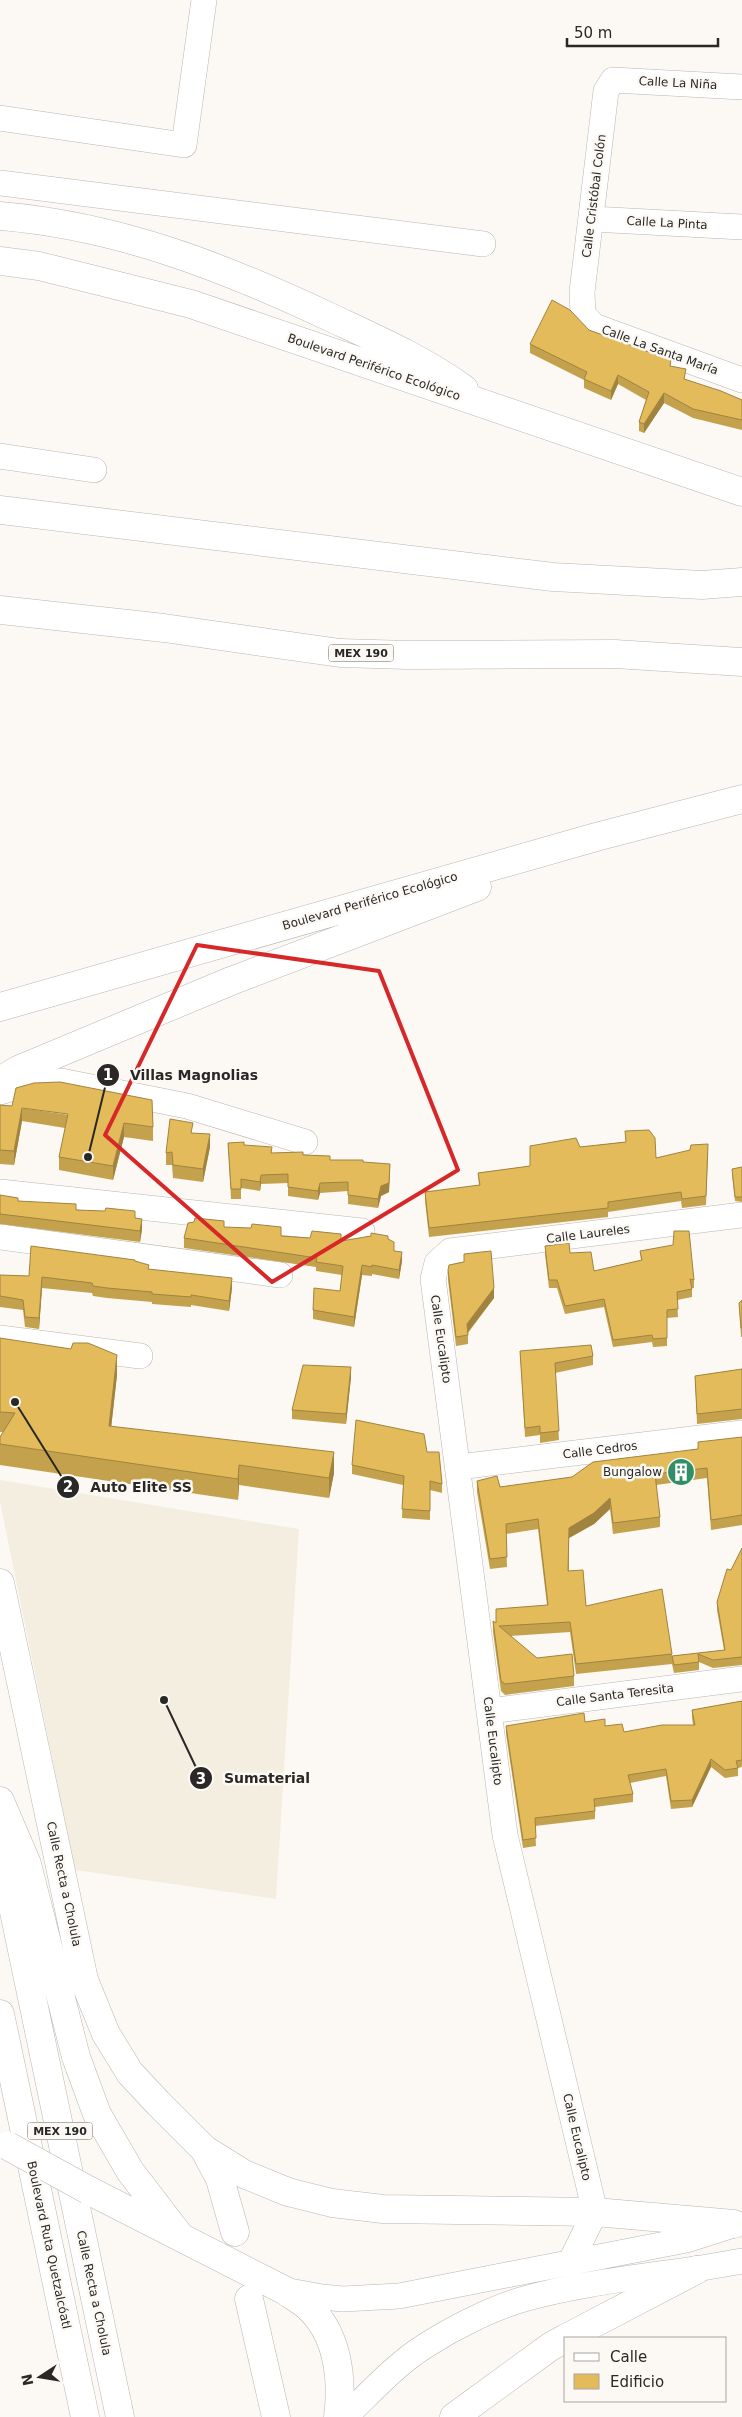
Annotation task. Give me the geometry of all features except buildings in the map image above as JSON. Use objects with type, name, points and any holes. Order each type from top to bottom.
[{"type":"main road","points":[[0,216],[96,230],[146,243],[212,265],[315,310],[419,360],[434,368],[487,406]]},
{"type":"main road","name":"Boulevard Periférico Ecológico","points":[[0,261],[39,266],[191,304],[740,492]]},
{"type":"main road","points":[[0,510],[553,577],[702,585],[742,582]]},
{"type":"main road","name":"MEX 190","points":[[0,610],[164,628],[340,653],[408,655],[615,654],[733,662]]},
{"type":"main road","name":"Boulevard Periférico Ecológico","points":[[0,1007],[596,837],[730,802],[742,791]]},
{"type":"main road","points":[[0,1081],[18,1070],[231,981],[510,876],[596,837]]},
{"type":"main road","name":"Calle Recta a Cholula","points":[[0,1583],[84,1980],[106,2034],[130,2072],[204,2149]]},
{"type":"main road","points":[[0,1801],[27,1864],[76,2057],[97,2114],[130,2171],[179,2235]]},
{"type":"main road","name":"Calle Recta a Cholula","points":[[0,1845],[120,2417]]},
{"type":"main road","name":"Boulevard Ruta Quetzalcóatl","points":[[0,2014],[85,2417]]},
{"type":"main road","points":[[4,2145],[284,2290],[307,2306],[325,2328],[331,2341],[340,2383],[338,2417]]},
{"type":"main road","points":[[204,2149],[244,2174],[288,2192],[332,2203],[383,2209],[595,2212],[738,2224]]},
{"type":"main road","points":[[204,2149],[220,2179],[235,2232]]},
{"type":"main road","points":[[568,2337],[696,2270]]},
{"type":"main road","points":[[249,2299],[276,2417]]},
{"type":"main road","points":[[454,2417],[550,2346],[564,2339]]},
{"type":"street","points":[[0,118],[184,145],[204,0]]},
{"type":"street","name":"Calle La Niña","points":[[613,80],[742,87]]},
{"type":"street","name":"Calle Cristóbal Colón","points":[[583,314],[582,292],[606,91],[613,80]]},
{"type":"street","points":[[0,183],[483,244]]},
{"type":"street","name":"Calle La Pinta","points":[[592,219],[742,227]]},
{"type":"street","name":"Calle La Santa María","points":[[583,314],[594,326],[742,380]]},
{"type":"street","points":[[0,456],[94,470]]},
{"type":"street","points":[[0,1092],[32,1082],[61,1080],[187,1106],[305,1142]]},
{"type":"street","points":[[0,1192],[362,1231]]},
{"type":"street","name":"Calle Laureles","points":[[437,1263],[450,1251],[742,1215]]},
{"type":"street","points":[[0,1237],[280,1275]]},
{"type":"street","name":"Calle Eucalipto","points":[[437,1263],[433,1279],[505,1835],[595,2212]]},
{"type":"street","points":[[0,1338],[140,1356]]},
{"type":"street","name":"Calle Cedros","points":[[458,1467],[742,1433]]},
{"type":"street","name":"Calle Santa Teresita","points":[[489,1711],[742,1679]]},
{"type":"street","points":[[571,2261],[595,2212]]},
{"type":"street","points":[[284,2290],[322,2298],[343,2299],[399,2296],[686,2240],[738,2224]]},
{"type":"street","points":[[345,2417],[386,2378],[424,2346],[523,2299],[579,2286],[696,2270],[742,2261]]},
{"type":"highlighted area","points":[[197,945],[379,971],[458,1170],[272,1282],[105,1135]]},
{"type":"shaded area","points":[[0,1480],[299,1529],[276,1899],[75,1870],[0,1502]]},
{"type":"place","name":"Villas Magnolias","points":[[88,1157]]},
{"type":"place","name":"Auto Elite SS","points":[[15,1402]]},
{"type":"place","name":"Bungalow","points":[[681,1472]]},
{"type":"place","name":"Sumaterial","points":[[164,1700]]}]
